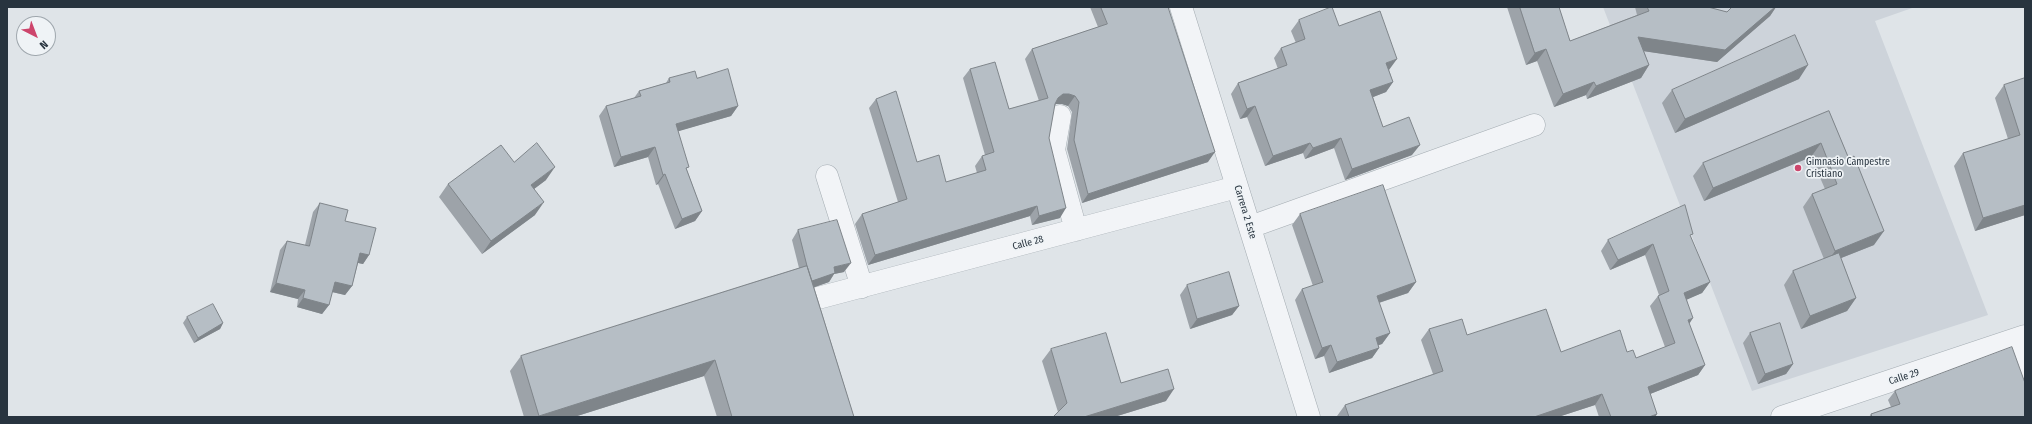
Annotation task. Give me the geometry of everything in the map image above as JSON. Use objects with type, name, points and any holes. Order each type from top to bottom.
[{"type":"street","name":"Carrera 2 Este","points":[[1182,7],[1309,417]]},
{"type":"street","points":[[1060,116],[1054,150],[1076,230]]},
{"type":"street","points":[[1250,227],[1534,125]]},
{"type":"street","points":[[827,176],[862,287]]},
{"type":"street","name":"Calle 28","points":[[818,298],[1237,186]]},
{"type":"street","points":[[2020,338],[2025,372]]},
{"type":"street","name":"Calle 29","points":[[1782,417],[2020,338]]},
{"type":"shaded area","name":"Gimnasio Campestre Cristiano","points":[[1603,7],[1915,7],[1875,21],[1988,315],[1752,391]]},
{"type":"building","points":[[1101,7],[1168,7],[1215,152],[1088,194],[1074,140],[1079,102],[1075,96],[1063,94],[1058,98],[1055,104],[1049,138],[1066,208],[1039,216],[1037,206],[875,255],[862,214],[907,199],[876,99],[896,91],[917,162],[939,155],[946,182],[986,170],[982,156],[994,152],[970,69],[995,62],[1009,109],[1048,98],[1032,49],[1107,24]]},
{"type":"building","points":[[1332,7],[1339,26],[1380,11],[1397,59],[1386,63],[1393,82],[1370,90],[1383,127],[1409,117],[1420,145],[1352,169],[1341,138],[1313,148],[1310,143],[1273,156],[1255,106],[1247,109],[1238,83],[1287,65],[1281,48],[1305,39],[1299,20]]},
{"type":"building","points":[[1520,7],[1559,7],[1570,41],[1649,11],[1647,7],[1708,7],[1727,12],[1732,7],[1775,7],[1725,50],[1638,37],[1649,65],[1596,86],[1594,82],[1563,94],[1546,49],[1535,53]]},
{"type":"building","points":[[1795,35],[1808,65],[1685,119],[1672,90]]},
{"type":"building","points":[[728,69],[738,106],[676,124],[689,167],[686,168],[702,211],[682,219],[665,174],[663,175],[655,147],[621,157],[606,106],[641,96],[639,91],[670,82],[669,78],[695,71],[697,78]]},
{"type":"building","points":[[2025,78],[2025,205],[1983,218],[1963,153],[2020,135],[2004,85]]},
{"type":"building","points":[[1829,111],[1849,159],[1854,156],[1884,231],[1835,251],[1812,194],[1837,184],[1821,143],[1713,188],[1703,163]]},
{"type":"building","points":[[537,143],[555,167],[531,185],[544,202],[491,241],[448,184],[501,145],[514,162]]},
{"type":"building","points":[[1383,185],[1416,282],[1377,296],[1390,333],[1376,338],[1379,348],[1337,362],[1331,345],[1322,348],[1302,289],[1323,282],[1300,214]]},
{"type":"building","points":[[320,203],[348,210],[345,221],[376,228],[369,255],[360,253],[352,286],[335,282],[329,305],[303,298],[305,290],[276,283],[287,241],[309,246]]},
{"type":"building","points":[[1685,205],[1693,234],[1690,235],[1710,282],[1684,293],[1693,318],[1688,320],[1705,365],[1648,387],[1657,414],[1649,417],[1611,417],[1602,394],[1534,417],[1349,417],[1345,405],[1443,371],[1429,329],[1462,319],[1467,335],[1546,309],[1561,352],[1620,330],[1627,352],[1633,350],[1636,358],[1675,343],[1658,296],[1669,291],[1653,244],[1618,260],[1608,240]]},
{"type":"building","points":[[837,220],[851,263],[834,267],[835,273],[812,281],[798,230]]},
{"type":"building","points":[[1839,253],[1856,298],[1810,316],[1793,271]]},
{"type":"building","points":[[807,266],[854,417],[732,417],[715,360],[539,416],[521,356]]},
{"type":"building","points":[[1229,272],[1239,306],[1197,319],[1187,285]]},
{"type":"building","points":[[213,304],[223,323],[198,338],[187,317]]},
{"type":"building","points":[[1780,323],[1793,364],[1765,374],[1750,333]]},
{"type":"building","points":[[1106,333],[1121,383],[1168,369],[1174,389],[1084,417],[1053,417],[1067,403],[1051,349]]},
{"type":"building","points":[[2012,347],[2025,383],[2025,417],[1872,417],[1871,414],[1900,404],[1895,391]]},
{"type":"place","name":"Gimnasio Campestre Cristiano","points":[[1798,168]]}]
